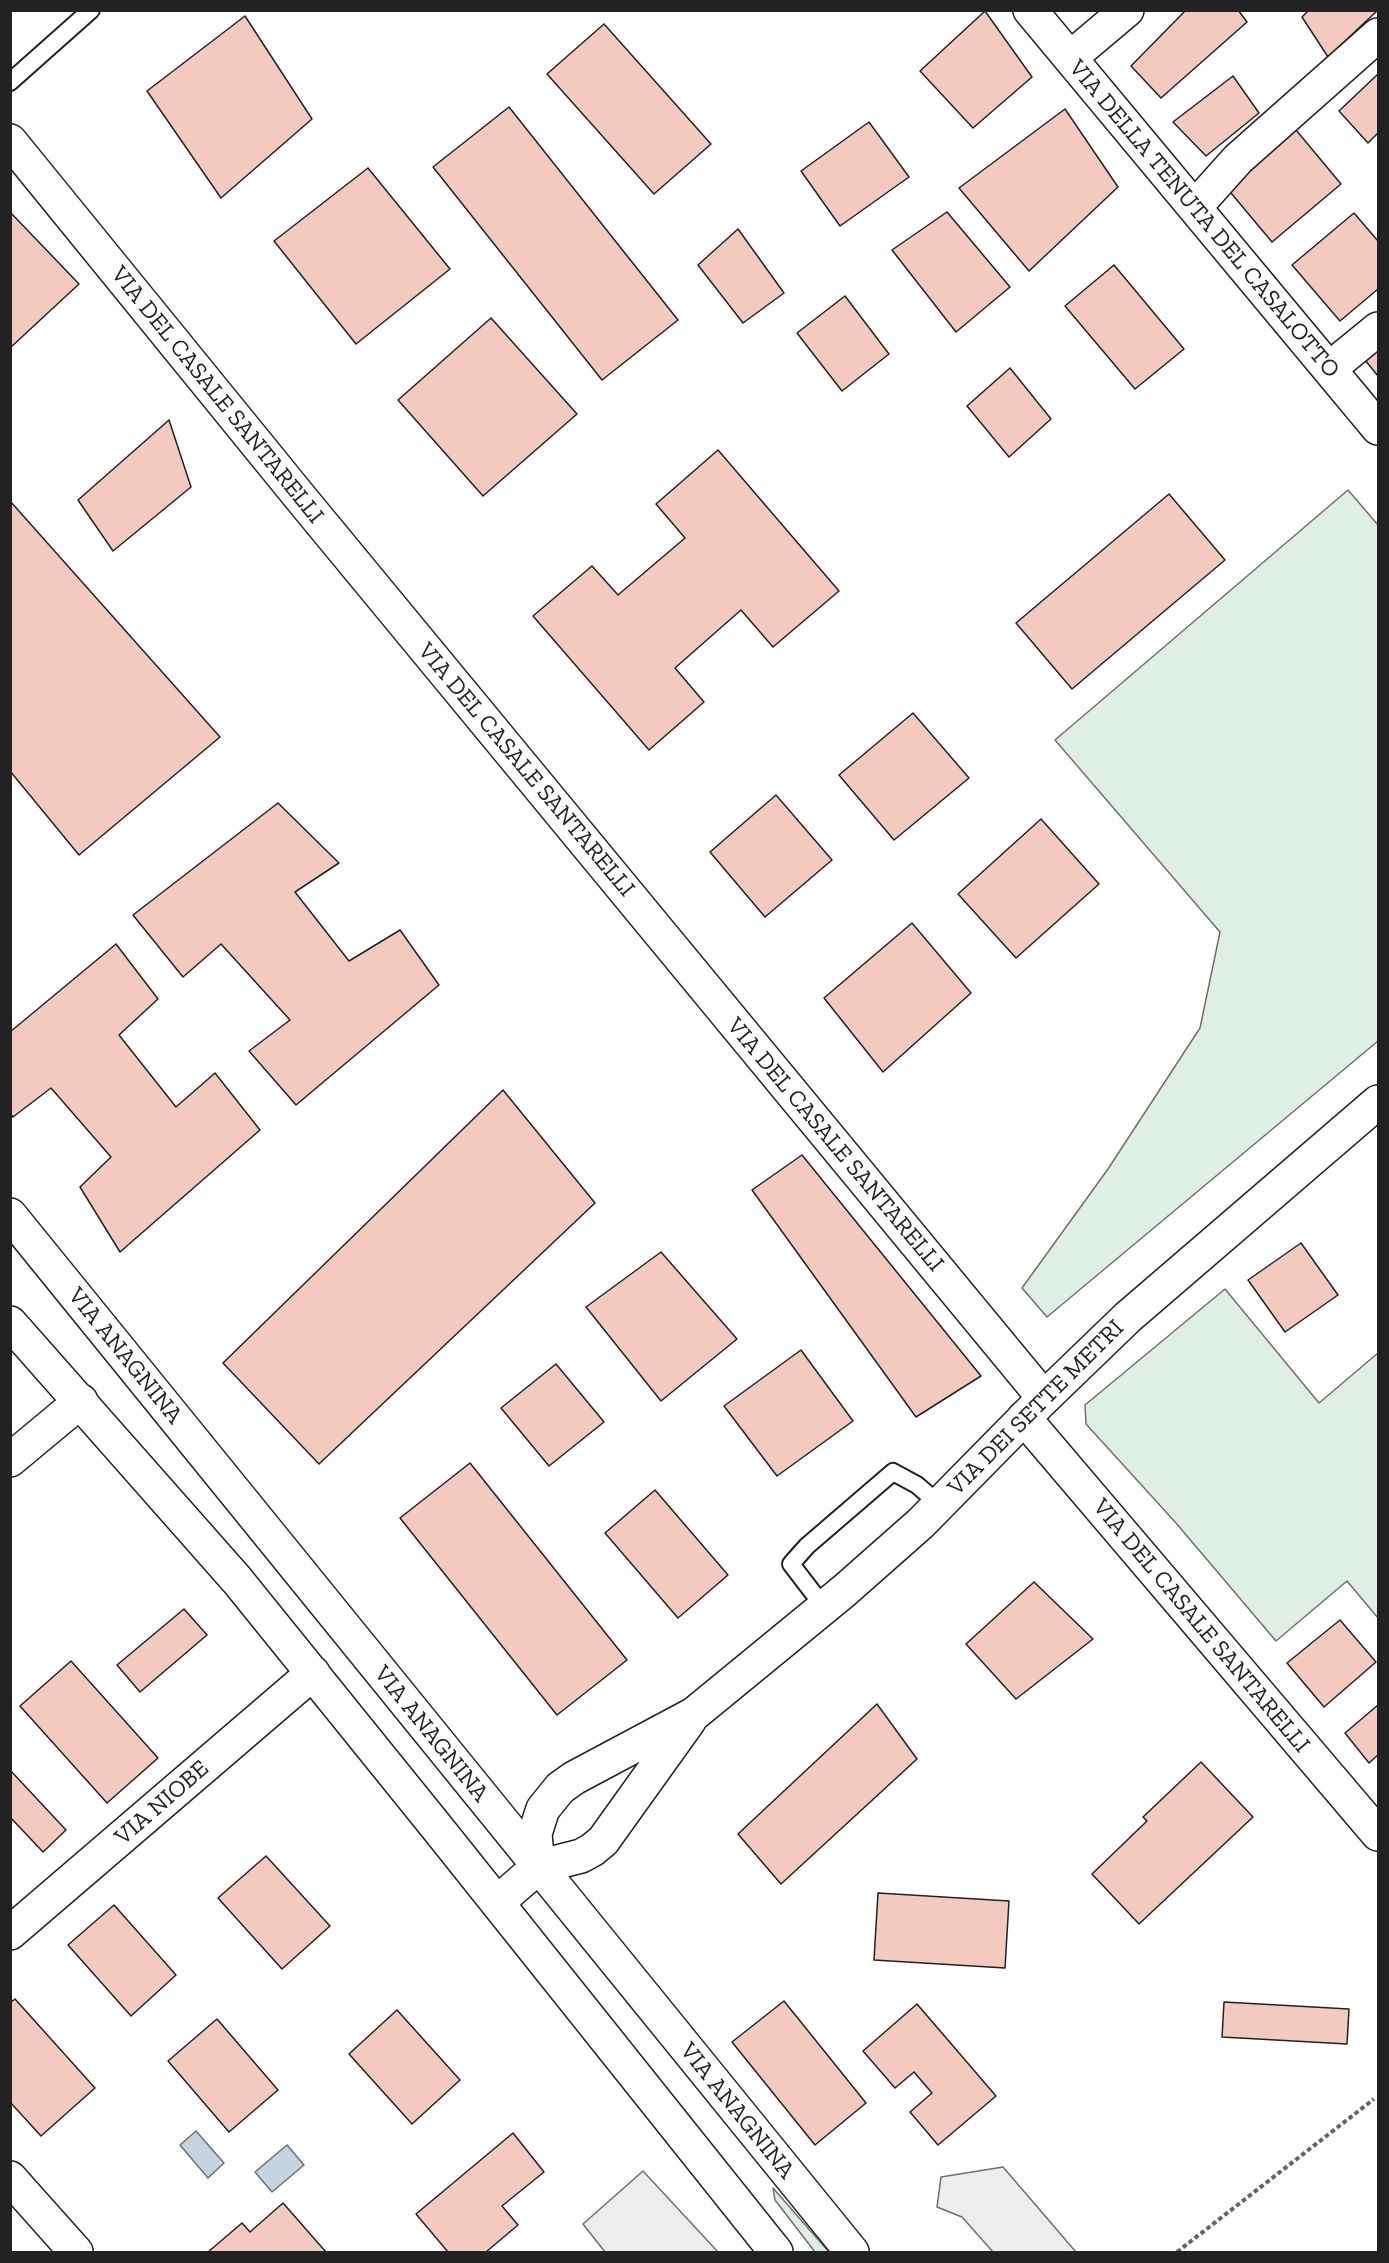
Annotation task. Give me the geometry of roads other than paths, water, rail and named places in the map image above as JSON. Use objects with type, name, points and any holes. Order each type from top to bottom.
[{"type":"street","name":"VIA DELLA TENUTA DEL CASALOTTO","points":[[1030,10],[1378,428]]},
{"type":"street","points":[[1070,58],[1127,10]]},
{"type":"street","points":[[1195,207],[1238,159],[1378,35]]},
{"type":"street","name":"VIA DEL CASALE SANTARELLI","points":[[10,141],[1378,1834]]},
{"type":"street","points":[[1329,369],[1378,328]]},
{"type":"street","name":"VIA DEI SETTE METRI","points":[[694,1714],[603,1841],[581,1856],[538,1867],[535,1834],[543,1809],[560,1788],[574,1778],[694,1714],[885,1557],[1034,1408],[1156,1292],[1378,1102]]},
{"type":"street","name":"VIA ANAGNINA","points":[[10,1215],[852,2253]]},
{"type":"street","points":[[10,1323],[210,1549],[313,1673],[776,2253]]},
{"type":"street","points":[[10,1460],[81,1401]]},
{"type":"street","name":"VIA NIOBE","points":[[10,1934],[313,1673]]},
{"type":"street","points":[[498,1902],[538,1867]]},
{"type":"street","points":[[10,2178],[76,2253]]},
{"type":"lane","points":[[10,82],[91,10]]},
{"type":"lane","points":[[824,1607],[791,1564],[807,1546],[893,1472],[917,1485],[939,1504]]}]
